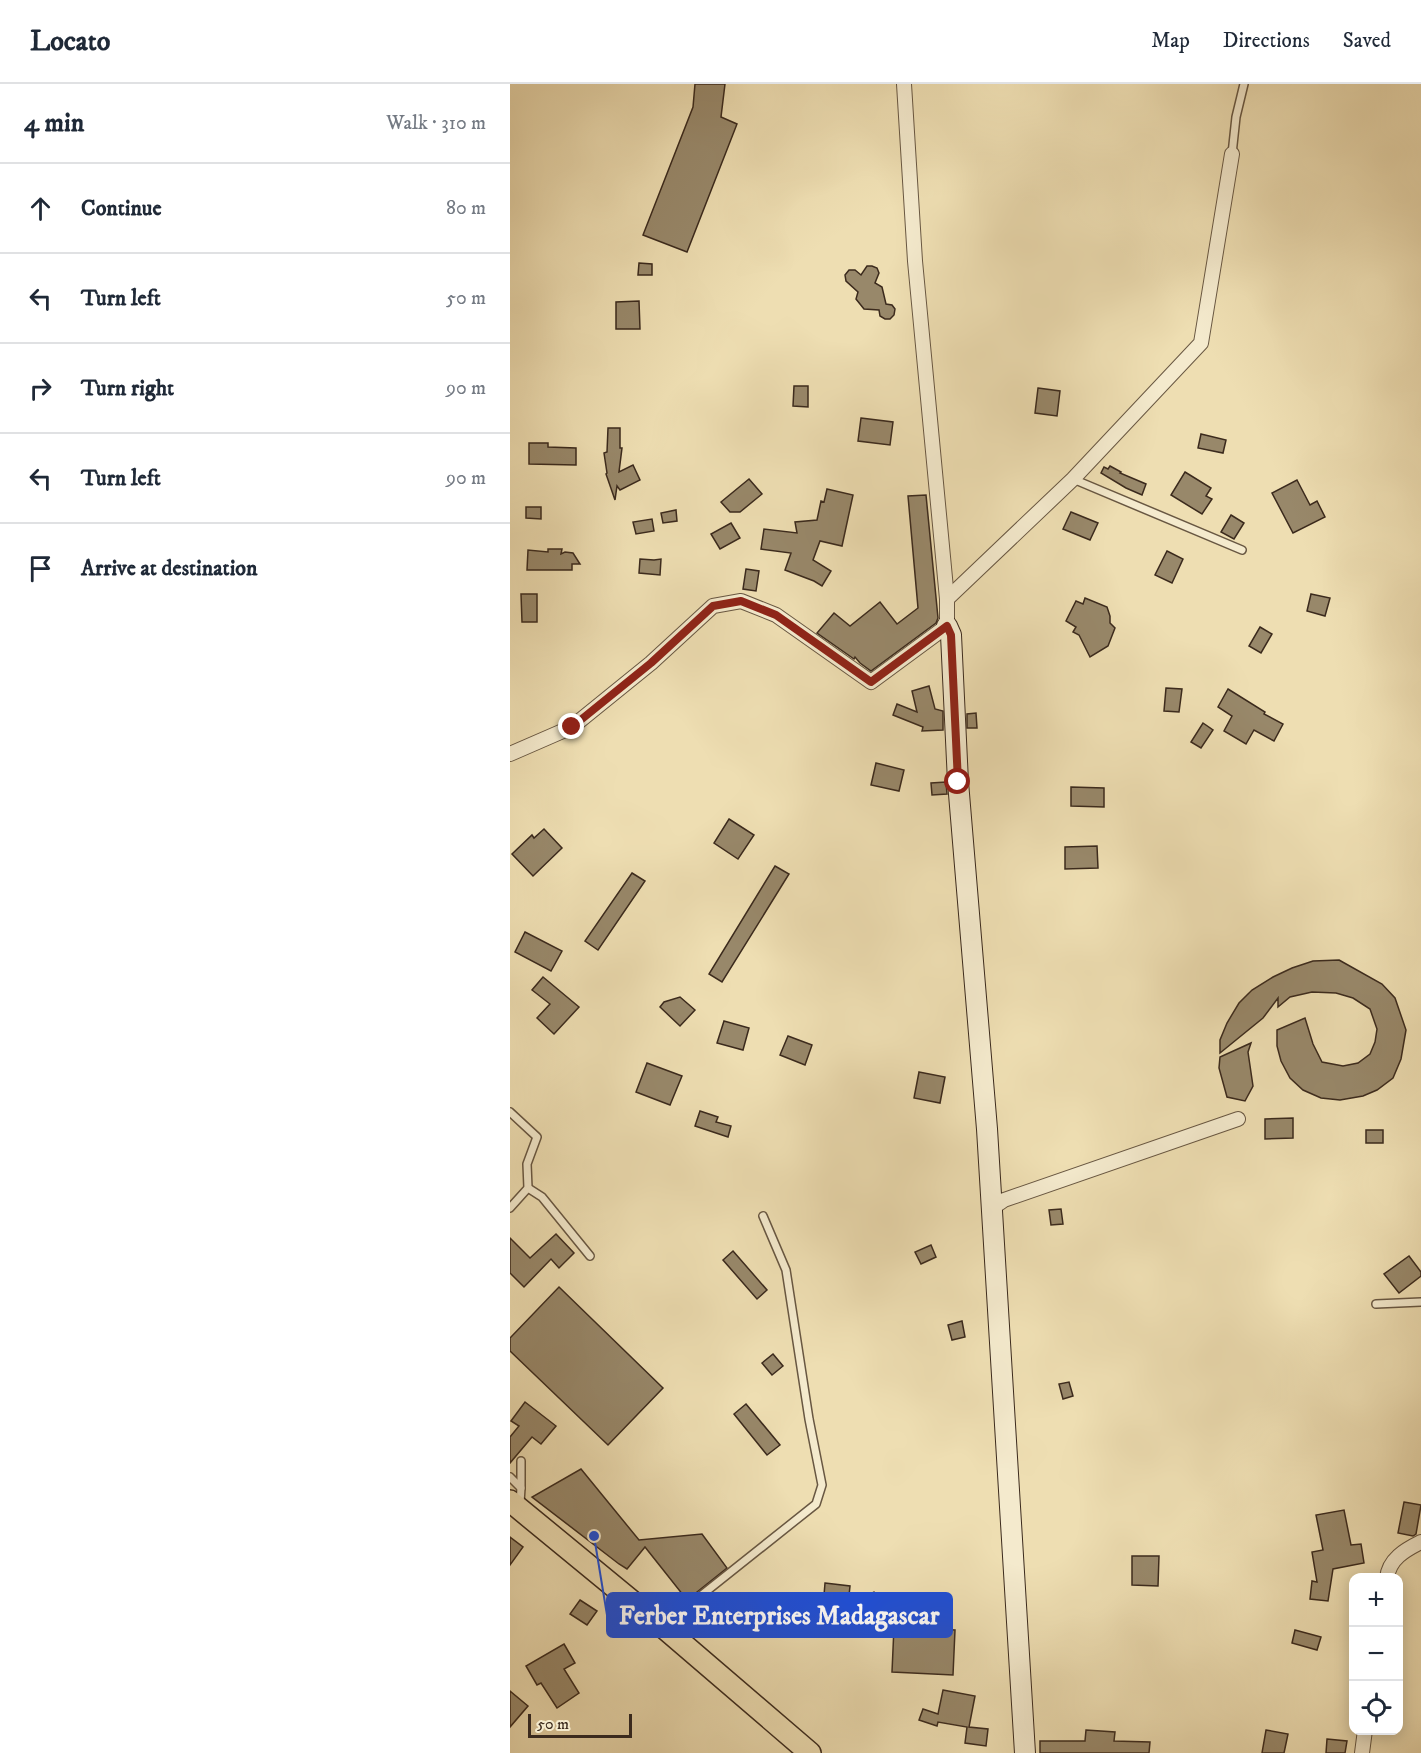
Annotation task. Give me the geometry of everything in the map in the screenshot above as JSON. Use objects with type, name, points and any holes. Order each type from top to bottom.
[{"type":"main road","points":[[517,1499],[810,1753]]},
{"type":"street","points":[[904,84],[915,261],[947,599],[947,626],[951,635],[958,782],[987,1130],[1025,1753]]},
{"type":"street","points":[[947,599],[1073,479],[1201,343],[1232,154]]},
{"type":"street","points":[[510,754],[572,727],[651,663],[713,606],[741,601],[776,615],[871,682],[947,626]]},
{"type":"street","points":[[991,1209],[1004,1200],[1238,1119]]},
{"type":"street","points":[[1388,1573],[1388,1569],[1401,1553],[1421,1542]]},
{"type":"street","points":[[1362,1753],[1364,1735]]},
{"type":"lane","points":[[1232,154],[1236,117],[1244,84]]},
{"type":"lane","points":[[1073,479],[1242,550]]},
{"type":"lane","points":[[510,1112],[537,1137],[526,1164],[528,1188],[510,1208]]},
{"type":"lane","points":[[528,1188],[542,1197],[590,1256]]},
{"type":"lane","points":[[662,1626],[816,1504],[822,1485],[809,1419],[786,1270],[763,1216]]},
{"type":"lane","points":[[1376,1304],[1421,1302]]},
{"type":"lane","points":[[517,1499],[521,1461]]},
{"type":"lane","points":[[510,1477],[517,1499]]},
{"type":"building","points":[[695,84],[725,84],[721,117],[737,124],[687,252],[643,235],[693,107]]},
{"type":"building","points":[[639,263],[652,264],[652,275],[638,275]]},
{"type":"building","points":[[867,266],[877,268],[879,273],[875,283],[882,287],[886,304],[892,305],[895,309],[890,319],[880,316],[879,310],[864,309],[856,299],[858,292],[846,281],[845,275],[849,270],[855,270],[861,275]]},
{"type":"building","points":[[639,301],[640,329],[616,329],[616,302]]},
{"type":"building","points":[[794,386],[808,386],[808,407],[793,406]]},
{"type":"building","points":[[1038,388],[1060,391],[1057,416],[1035,413]]},
{"type":"building","points":[[861,418],[893,422],[890,445],[858,441]]},
{"type":"building","points":[[608,428],[620,428],[620,448],[622,448],[619,472],[633,465],[640,480],[620,490],[617,486],[615,500],[606,474],[604,453],[607,452]]},
{"type":"building","points":[[1201,434],[1226,440],[1223,453],[1198,448]]},
{"type":"building","points":[[529,443],[548,443],[548,447],[576,448],[576,465],[529,464]]},
{"type":"building","points":[[1110,466],[1146,484],[1142,495],[1101,473],[1104,467],[1108,469]]},
{"type":"building","points":[[1185,472],[1211,488],[1206,496],[1212,499],[1202,514],[1171,495]]},
{"type":"building","points":[[749,479],[762,494],[740,512],[730,512],[721,502]]},
{"type":"building","points":[[1297,480],[1310,505],[1317,501],[1325,517],[1293,533],[1272,493]]},
{"type":"building","points":[[827,489],[853,495],[842,546],[820,541],[813,560],[831,571],[822,586],[785,570],[791,553],[761,549],[764,529],[797,533],[795,522],[817,520],[821,501],[824,502]]},
{"type":"building","points":[[926,495],[938,618],[936,623],[871,671],[855,657],[854,659],[817,633],[834,613],[850,626],[880,602],[897,624],[918,608],[908,496]]},
{"type":"building","points":[[526,507],[541,507],[541,519],[526,518]]},
{"type":"building","points":[[676,510],[677,521],[663,523],[661,513]]},
{"type":"building","points":[[1071,512],[1098,523],[1090,540],[1063,529]]},
{"type":"building","points":[[1231,515],[1244,523],[1234,539],[1221,532]]},
{"type":"building","points":[[652,519],[654,531],[636,534],[633,522]]},
{"type":"building","points":[[731,523],[740,538],[720,549],[711,534]]},
{"type":"building","points":[[548,549],[562,549],[561,554],[573,553],[580,564],[572,564],[572,570],[527,570],[528,550],[548,552]]},
{"type":"building","points":[[1167,551],[1183,559],[1172,583],[1155,575]]},
{"type":"building","points":[[640,559],[661,559],[660,575],[639,573]]},
{"type":"building","points":[[746,569],[759,571],[756,591],[743,589]]},
{"type":"building","points":[[521,594],[537,594],[537,622],[522,622]]},
{"type":"building","points":[[1311,594],[1330,598],[1325,616],[1307,611]]},
{"type":"building","points":[[1085,598],[1107,607],[1110,623],[1115,628],[1108,646],[1090,657],[1079,635],[1073,632],[1076,627],[1066,621],[1076,601],[1083,604]]},
{"type":"building","points":[[1260,627],[1272,634],[1261,653],[1249,646]]},
{"type":"building","points":[[929,686],[935,709],[943,711],[943,730],[922,731],[923,727],[893,715],[897,704],[917,712],[912,691]]},
{"type":"building","points":[[1166,688],[1182,689],[1179,712],[1164,711]]},
{"type":"building","points":[[1228,689],[1283,724],[1274,741],[1254,730],[1246,744],[1224,731],[1232,716],[1218,707]]},
{"type":"building","points":[[976,713],[977,728],[967,728],[967,714]]},
{"type":"building","points":[[1203,723],[1213,730],[1201,748],[1191,742]]},
{"type":"building","points":[[876,763],[904,770],[899,791],[871,785]]},
{"type":"building","points":[[946,782],[947,794],[932,795],[931,783]]},
{"type":"building","points":[[1071,787],[1104,788],[1104,807],[1071,806]]},
{"type":"building","points":[[729,819],[754,835],[738,859],[714,843]]},
{"type":"building","points":[[544,829],[562,848],[533,876],[512,854],[532,835],[534,838]]},
{"type":"building","points":[[1097,846],[1098,868],[1065,869],[1065,847]]},
{"type":"building","points":[[775,866],[789,874],[722,982],[709,974]]},
{"type":"building","points":[[632,873],[645,881],[598,950],[585,941]]},
{"type":"building","points":[[525,932],[562,951],[551,971],[515,952]]},
{"type":"building","points":[[1339,960],[1382,984],[1395,998],[1406,1030],[1401,1059],[1393,1078],[1377,1090],[1363,1096],[1340,1100],[1321,1098],[1303,1090],[1290,1078],[1281,1061],[1277,1046],[1277,1030],[1305,1018],[1313,1044],[1322,1062],[1343,1066],[1358,1063],[1370,1054],[1377,1029],[1370,1009],[1353,998],[1336,993],[1312,992],[1290,997],[1278,1007],[1278,998],[1263,1018],[1220,1053],[1220,1040],[1227,1023],[1239,1003],[1252,990],[1292,968],[1313,961]]},
{"type":"building","points":[[543,977],[579,1007],[554,1034],[537,1018],[550,1004],[532,990]]},
{"type":"building","points":[[680,997],[695,1010],[680,1026],[660,1007],[664,1002]]},
{"type":"building","points":[[724,1021],[749,1028],[743,1050],[717,1043]]},
{"type":"building","points":[[788,1036],[812,1045],[805,1065],[780,1055]]},
{"type":"building","points":[[1251,1043],[1248,1052],[1253,1086],[1245,1101],[1227,1097],[1219,1068],[1220,1057]]},
{"type":"building","points":[[647,1063],[682,1076],[670,1105],[636,1092]]},
{"type":"building","points":[[919,1072],[945,1077],[940,1103],[914,1098]]},
{"type":"building","points":[[700,1111],[718,1117],[716,1122],[731,1126],[728,1137],[695,1126]]},
{"type":"building","points":[[1293,1118],[1293,1138],[1265,1139],[1265,1119]]},
{"type":"building","points":[[1366,1130],[1383,1130],[1383,1143],[1366,1143]]},
{"type":"building","points":[[1061,1209],[1063,1224],[1051,1225],[1049,1210]]},
{"type":"building","points":[[556,1234],[574,1253],[559,1268],[551,1259],[524,1287],[510,1273],[510,1238],[530,1258]]},
{"type":"building","points":[[931,1245],[936,1257],[921,1264],[915,1252]]},
{"type":"building","points":[[733,1251],[767,1290],[757,1299],[723,1260]]},
{"type":"building","points":[[1409,1256],[1421,1272],[1421,1276],[1399,1293],[1384,1274]]},
{"type":"building","points":[[559,1287],[663,1388],[608,1445],[510,1351],[510,1338]]},
{"type":"building","points":[[962,1321],[965,1337],[952,1340],[948,1325]]},
{"type":"building","points":[[773,1354],[783,1366],[772,1375],[762,1363]]},
{"type":"building","points":[[1069,1382],[1073,1396],[1063,1399],[1059,1384]]},
{"type":"building","points":[[525,1402],[556,1426],[541,1444],[532,1437],[510,1463],[510,1437],[519,1426],[511,1421]]},
{"type":"building","points":[[746,1404],[780,1445],[767,1455],[734,1414]]},
{"type":"building","points":[[581,1469],[639,1540],[702,1534],[727,1568],[687,1600],[645,1547],[627,1569],[619,1564],[532,1497]]},
{"type":"building","points":[[1404,1502],[1421,1505],[1416,1534],[1413,1536],[1398,1533]]},
{"type":"building","points":[[1344,1510],[1351,1545],[1361,1544],[1364,1563],[1333,1569],[1328,1601],[1310,1599],[1312,1581],[1317,1582],[1312,1552],[1323,1550],[1316,1515]]},
{"type":"building","points":[[510,1537],[523,1547],[510,1565]]},
{"type":"building","points":[[1132,1556],[1159,1556],[1158,1586],[1132,1585]]},
{"type":"building","points":[[825,1583],[850,1586],[848,1605],[874,1592],[894,1605],[827,1632],[822,1620]]},
{"type":"building","points":[[580,1600],[597,1611],[587,1625],[570,1614]]},
{"type":"building","points":[[894,1627],[955,1630],[953,1675],[892,1672]]},
{"type":"building","points":[[1295,1630],[1321,1637],[1317,1650],[1292,1643]]},
{"type":"building","points":[[564,1644],[575,1663],[564,1669],[579,1693],[557,1708],[541,1683],[537,1685],[526,1666]]},
{"type":"building","points":[[943,1690],[975,1696],[969,1727],[988,1729],[986,1746],[965,1743],[967,1727],[938,1722],[937,1726],[919,1720],[923,1709],[938,1714]]},
{"type":"building","points":[[510,1691],[528,1706],[510,1727]]},
{"type":"building","points":[[1086,1730],[1115,1732],[1114,1741],[1150,1742],[1149,1753],[1040,1753],[1040,1741],[1085,1741]]},
{"type":"building","points":[[1266,1730],[1288,1734],[1284,1753],[1262,1753]]},
{"type":"building","points":[[1327,1739],[1347,1741],[1345,1753],[1326,1753]]},
{"type":"place","name":"Ferber Enterprises Madagascar","points":[[594,1536]]},
{"type":"route","points":[[572,727],[651,663],[713,606],[741,601],[776,615],[871,682],[947,626],[951,635],[958,782]]}]
